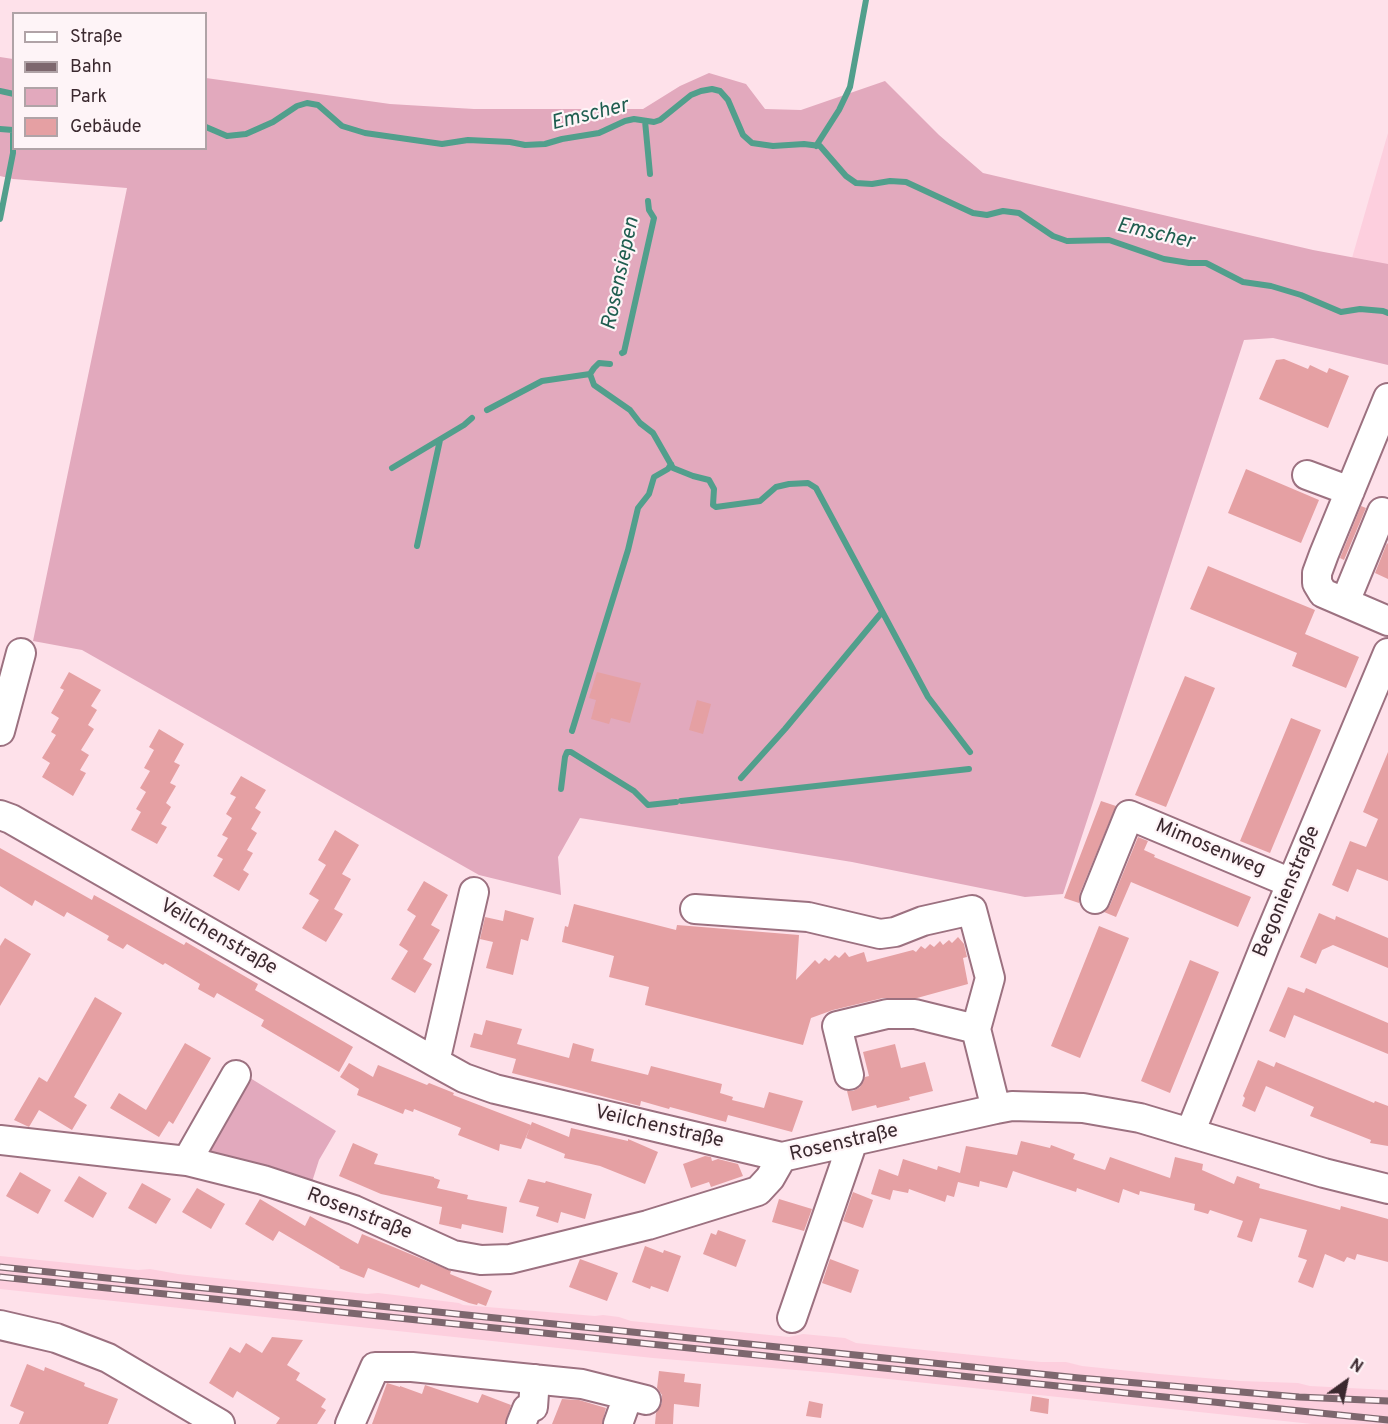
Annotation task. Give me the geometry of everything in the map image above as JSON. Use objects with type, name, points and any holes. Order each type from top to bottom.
[{"type":"street","points":[[1388,398],[1317,573],[1317,583],[1323,593],[1388,621]]},
{"type":"street","points":[[1307,475],[1350,491]]},
{"type":"street","points":[[1345,602],[1382,512],[1388,515]]},
{"type":"street","name":"Begonienstraße","points":[[1190,1132],[1388,652]]},
{"type":"street","points":[[0,731],[21,653]]},
{"type":"street","name":"Veilchenstraße","points":[[0,815],[11,819],[464,1078],[495,1089],[782,1157]]},
{"type":"street","name":"Mimosenweg","points":[[1095,899],[1129,815],[1291,883]]},
{"type":"street","points":[[435,1062],[474,892]]},
{"type":"street","points":[[695,909],[808,917],[880,934],[895,932],[924,921],[972,910],[990,978],[976,1029],[996,1109]]},
{"type":"street","points":[[849,1075],[837,1026],[887,1014],[915,1014],[976,1029]]},
{"type":"street","points":[[187,1161],[236,1075]]},
{"type":"street","name":"Rosenstraße","points":[[0,1140],[187,1161],[262,1180],[344,1206],[402,1230],[453,1255],[482,1260],[510,1258],[648,1225],[758,1191],[770,1178],[782,1157],[1012,1106],[1083,1108],[1140,1118],[1324,1173],[1388,1189]]},
{"type":"street","points":[[792,1318],[853,1142]]},
{"type":"street","points":[[0,1325],[56,1338],[108,1358],[220,1424]]},
{"type":"street","points":[[350,1424],[375,1367],[412,1367],[530,1403],[582,1384],[637,1398],[618,1424]]},
{"type":"shaded area","points":[[1388,133],[1388,265],[1352,258]]},
{"type":"shaded area","points":[[0,1256],[138,1270],[150,1269],[367,1294],[378,1293],[463,1305],[603,1315],[631,1321],[789,1337],[803,1334],[845,1338],[856,1343],[1041,1362],[1066,1362],[1082,1366],[1159,1374],[1388,1390],[1388,1424],[1312,1424],[0,1289]]},
{"type":"green space","points":[[0,57],[12,59],[12,150],[207,150],[207,78],[390,104],[474,109],[643,109],[680,86],[709,73],[746,84],[765,109],[801,110],[885,81],[939,135],[983,173],[1313,250],[1388,264],[1388,365],[1273,338],[1244,340],[1063,894],[1025,897],[852,862],[580,818],[558,857],[561,895],[479,875],[82,650],[33,641],[127,188],[0,176]]},
{"type":"green space","points":[[242,1073],[336,1131],[319,1160],[311,1185],[214,1157],[207,1149]]},
{"type":"building","points":[[1284,359],[1308,369],[1310,365],[1327,373],[1329,368],[1349,376],[1328,428],[1259,399],[1276,360]]},
{"type":"building","points":[[1246,469],[1319,500],[1301,543],[1228,513]]},
{"type":"building","points":[[1361,506],[1366,508],[1344,560],[1340,558]]},
{"type":"building","points":[[1388,544],[1388,579],[1375,573]]},
{"type":"building","points":[[1208,566],[1315,610],[1305,634],[1359,657],[1346,688],[1292,666],[1297,653],[1190,609]]},
{"type":"building","points":[[69,672],[101,690],[91,706],[97,710],[88,725],[94,729],[81,750],[89,755],[80,770],[86,773],[73,796],[42,777],[50,763],[42,758],[56,735],[51,732],[59,718],[51,713],[64,690],[60,688]]},
{"type":"building","points":[[597,672],[641,683],[630,723],[611,718],[609,724],[591,719],[596,700],[589,698]]},
{"type":"building","points":[[1185,676],[1215,688],[1166,807],[1135,795]]},
{"type":"building","points":[[697,700],[711,704],[703,734],[689,730]]},
{"type":"building","points":[[1291,718],[1321,730],[1270,853],[1240,841]]},
{"type":"building","points":[[159,729],[184,744],[174,762],[180,765],[170,783],[176,786],[166,803],[171,807],[161,824],[167,827],[157,844],[131,830],[141,812],[136,809],[146,792],[140,788],[150,771],[144,768],[154,750],[149,747]]},
{"type":"building","points":[[1388,752],[1388,881],[1357,869],[1348,892],[1332,885],[1350,841],[1366,847],[1378,819],[1363,812]]},
{"type":"building","points":[[241,776],[266,790],[255,808],[261,812],[251,829],[257,833],[247,850],[253,853],[243,870],[249,874],[239,891],[213,876],[223,859],[217,856],[228,838],[222,835],[232,818],[226,814],[236,797],[230,794]]},
{"type":"building","points":[[1101,801],[1116,806],[1080,893],[1079,903],[1064,898]]},
{"type":"building","points":[[335,830],[359,845],[342,874],[351,879],[334,909],[343,914],[326,942],[302,928],[319,900],[309,894],[326,865],[318,860]]},
{"type":"building","points":[[1138,837],[1148,841],[1144,850],[1155,855],[1154,857],[1251,897],[1238,927],[1131,882],[1116,917],[1104,912],[1110,905]]},
{"type":"building","points":[[0,848],[92,900],[94,895],[184,945],[186,942],[258,984],[255,990],[353,1047],[339,1072],[261,1026],[264,1020],[217,993],[214,998],[198,989],[200,984],[165,963],[163,965],[127,944],[123,949],[107,940],[109,936],[67,912],[64,917],[35,900],[32,906],[0,886]]},
{"type":"building","points":[[424,881],[448,895],[431,925],[440,930],[423,959],[432,964],[415,993],[391,979],[408,951],[399,945],[416,916],[407,910]]},
{"type":"building","points":[[574,904],[676,930],[677,925],[799,935],[796,980],[815,960],[819,964],[825,958],[829,961],[835,955],[839,958],[845,952],[849,957],[864,952],[867,962],[913,950],[916,952],[921,946],[925,949],[930,944],[934,947],[940,941],[943,945],[949,940],[952,943],[958,937],[964,944],[967,957],[963,958],[968,984],[917,998],[883,998],[833,1010],[811,1018],[803,1045],[645,1005],[649,987],[609,977],[614,956],[562,942],[565,926],[568,927]]},
{"type":"building","points":[[505,910],[534,918],[528,941],[521,939],[513,975],[486,968],[493,942],[480,939],[485,917],[503,921]]},
{"type":"building","points":[[1319,913],[1335,920],[1336,916],[1388,938],[1388,968],[1333,945],[1322,950],[1316,964],[1300,957]]},
{"type":"building","points":[[1099,926],[1129,938],[1080,1058],[1051,1046]]},
{"type":"building","points":[[5,938],[31,954],[0,1006],[0,946]]},
{"type":"building","points":[[1190,960],[1219,972],[1170,1093],[1141,1081]]},
{"type":"building","points":[[1288,987],[1304,993],[1306,988],[1388,1023],[1388,1054],[1294,1015],[1285,1038],[1269,1031]]},
{"type":"building","points":[[95,997],[122,1013],[74,1097],[87,1105],[72,1130],[39,1110],[29,1127],[14,1120],[39,1077],[47,1082]]},
{"type":"building","points":[[486,1020],[522,1029],[517,1044],[569,1058],[573,1043],[594,1049],[591,1061],[648,1075],[651,1066],[722,1084],[720,1093],[733,1097],[732,1100],[764,1108],[769,1092],[803,1101],[792,1132],[728,1115],[726,1122],[641,1101],[640,1106],[512,1073],[516,1059],[470,1047],[474,1033],[482,1035]]},
{"type":"building","points":[[185,1043],[211,1058],[173,1124],[169,1121],[159,1137],[110,1108],[119,1093],[146,1110]]},
{"type":"building","points":[[895,1044],[901,1068],[925,1062],[933,1091],[909,1097],[910,1100],[852,1111],[847,1091],[860,1087],[865,1077],[869,1076],[863,1052]]},
{"type":"building","points":[[1258,1060],[1274,1067],[1276,1062],[1374,1103],[1375,1101],[1388,1106],[1388,1146],[1370,1143],[1371,1140],[1310,1116],[1314,1107],[1266,1086],[1255,1112],[1242,1106],[1245,1098],[1243,1096]]},
{"type":"building","points":[[349,1063],[373,1077],[378,1065],[427,1085],[429,1083],[454,1093],[453,1095],[531,1125],[521,1149],[500,1144],[499,1151],[458,1135],[461,1128],[414,1109],[413,1112],[405,1109],[403,1114],[357,1095],[359,1089],[340,1077]]},
{"type":"building","points":[[532,1122],[569,1137],[571,1128],[628,1141],[628,1139],[658,1152],[645,1184],[600,1166],[564,1158],[565,1154],[526,1138]]},
{"type":"building","points":[[1021,1141],[1050,1148],[1051,1145],[1075,1154],[1073,1159],[1105,1170],[1110,1157],[1170,1178],[1175,1157],[1203,1164],[1202,1170],[1234,1184],[1237,1176],[1260,1184],[1259,1188],[1340,1210],[1341,1206],[1388,1219],[1388,1262],[1357,1254],[1355,1260],[1347,1257],[1344,1262],[1325,1254],[1313,1288],[1298,1282],[1307,1260],[1298,1257],[1307,1230],[1260,1218],[1252,1242],[1237,1237],[1243,1221],[1210,1210],[1208,1214],[1194,1210],[1195,1204],[1140,1191],[1139,1195],[1123,1189],[1119,1203],[1077,1188],[1076,1192],[1013,1171],[1007,1188],[980,1181],[979,1187],[958,1182],[954,1197],[947,1195],[945,1202],[909,1189],[908,1193],[893,1190],[890,1200],[871,1194],[879,1169],[898,1176],[903,1159],[937,1170],[938,1166],[960,1173],[966,1146],[1017,1155]]},
{"type":"building","points":[[353,1143],[378,1154],[374,1164],[434,1177],[440,1180],[437,1188],[468,1195],[467,1199],[507,1207],[503,1233],[462,1224],[461,1229],[439,1224],[442,1207],[381,1194],[339,1176]]},
{"type":"building","points":[[705,1156],[711,1157],[712,1161],[718,1159],[738,1164],[743,1176],[711,1187],[709,1182],[691,1188],[683,1164]]},
{"type":"building","points":[[20,1172],[51,1190],[38,1214],[6,1196]]},
{"type":"building","points":[[79,1176],[107,1193],[93,1218],[64,1201]]},
{"type":"building","points":[[528,1179],[545,1183],[546,1181],[592,1194],[585,1219],[561,1212],[558,1223],[536,1216],[539,1207],[519,1202]]},
{"type":"building","points":[[142,1183],[171,1199],[156,1224],[128,1208]]},
{"type":"building","points":[[197,1188],[225,1204],[211,1229],[182,1212]]},
{"type":"building","points":[[853,1192],[873,1200],[863,1228],[843,1221]]},
{"type":"building","points":[[260,1199],[305,1226],[310,1216],[358,1244],[362,1234],[451,1271],[450,1274],[492,1291],[486,1306],[469,1303],[421,1284],[419,1288],[368,1268],[364,1278],[339,1268],[279,1231],[273,1241],[245,1224]]},
{"type":"building","points":[[779,1199],[812,1209],[804,1231],[772,1222]]},
{"type":"building","points":[[718,1230],[746,1240],[736,1267],[703,1254],[711,1233],[716,1235]]},
{"type":"building","points":[[645,1246],[663,1253],[664,1250],[681,1256],[668,1292],[651,1286],[650,1289],[632,1282]]},
{"type":"building","points":[[580,1259],[618,1273],[607,1301],[569,1287]]},
{"type":"building","points":[[830,1259],[859,1270],[851,1293],[822,1283]]},
{"type":"building","points":[[272,1337],[303,1340],[287,1365],[300,1373],[296,1380],[326,1399],[321,1407],[326,1410],[317,1424],[276,1424],[280,1418],[237,1391],[233,1398],[209,1383],[230,1347],[240,1353],[246,1343],[262,1353]]},
{"type":"building","points":[[27,1364],[44,1371],[45,1367],[118,1399],[108,1424],[19,1424],[24,1412],[10,1406]]},
{"type":"building","points":[[659,1371],[685,1374],[684,1382],[701,1384],[699,1407],[674,1404],[673,1424],[655,1424],[656,1413],[662,1403],[662,1395],[657,1388]]},
{"type":"building","points":[[387,1383],[422,1394],[425,1385],[478,1403],[482,1394],[511,1405],[505,1424],[372,1424]]},
{"type":"building","points":[[1032,1396],[1049,1399],[1048,1414],[1030,1411]]},
{"type":"building","points":[[562,1399],[579,1400],[606,1408],[602,1424],[552,1424]]},
{"type":"building","points":[[809,1401],[823,1404],[821,1418],[806,1416]]},
{"type":"waterway","points":[[816,146],[839,110],[850,87],[866,0]]},
{"type":"waterway","name":"Emscher","points":[[207,127],[227,136],[246,134],[273,122],[297,106],[307,103],[318,105],[342,126],[365,133],[442,144],[468,140],[525,145],[545,144],[599,133],[634,119],[654,122],[660,120],[691,95],[712,89],[720,91],[728,100],[743,135],[752,143],[773,146],[804,144],[820,146],[846,176],[856,183],[906,182],[973,213],[987,215],[1003,211],[1019,213],[1053,236],[1067,241],[1109,240],[1164,259],[1206,263],[1243,282],[1271,286],[1301,295],[1341,312],[1360,309],[1388,313]]},
{"type":"waterway","name":"Emscher","points":[[0,91],[12,94]]},
{"type":"waterway","name":"Rosensiepen","points":[[645,121],[650,174]]},
{"type":"waterway","points":[[0,129],[12,130]]},
{"type":"waterway","points":[[0,219],[13,150]]},
{"type":"waterway","name":"Rosensiepen","points":[[622,353],[654,218],[649,210],[648,201]]},
{"type":"waterway","points":[[610,364],[599,363],[594,368],[590,374],[594,385],[630,410],[640,423],[653,433],[673,468],[709,480],[714,489],[713,505],[716,507],[760,501],[776,487],[789,484],[808,483],[816,488],[928,697],[970,752]]},
{"type":"waterway","points":[[487,410],[542,381],[590,374]]},
{"type":"waterway","points":[[392,468],[472,418]]},
{"type":"waterway","points":[[417,546],[440,440]]},
{"type":"waterway","points":[[572,731],[628,550],[638,508],[649,494],[654,477],[668,469],[671,464]]},
{"type":"waterway","points":[[741,778],[785,729],[882,612]]},
{"type":"waterway","points":[[561,789],[565,757],[567,752],[571,752],[634,791],[648,805],[676,802]]},
{"type":"waterway","points":[[681,801],[969,769]]},
{"type":"railway","points":[[0,1267],[1079,1378],[1299,1397],[1388,1401]]},
{"type":"railway","points":[[0,1277],[1388,1420]]}]
